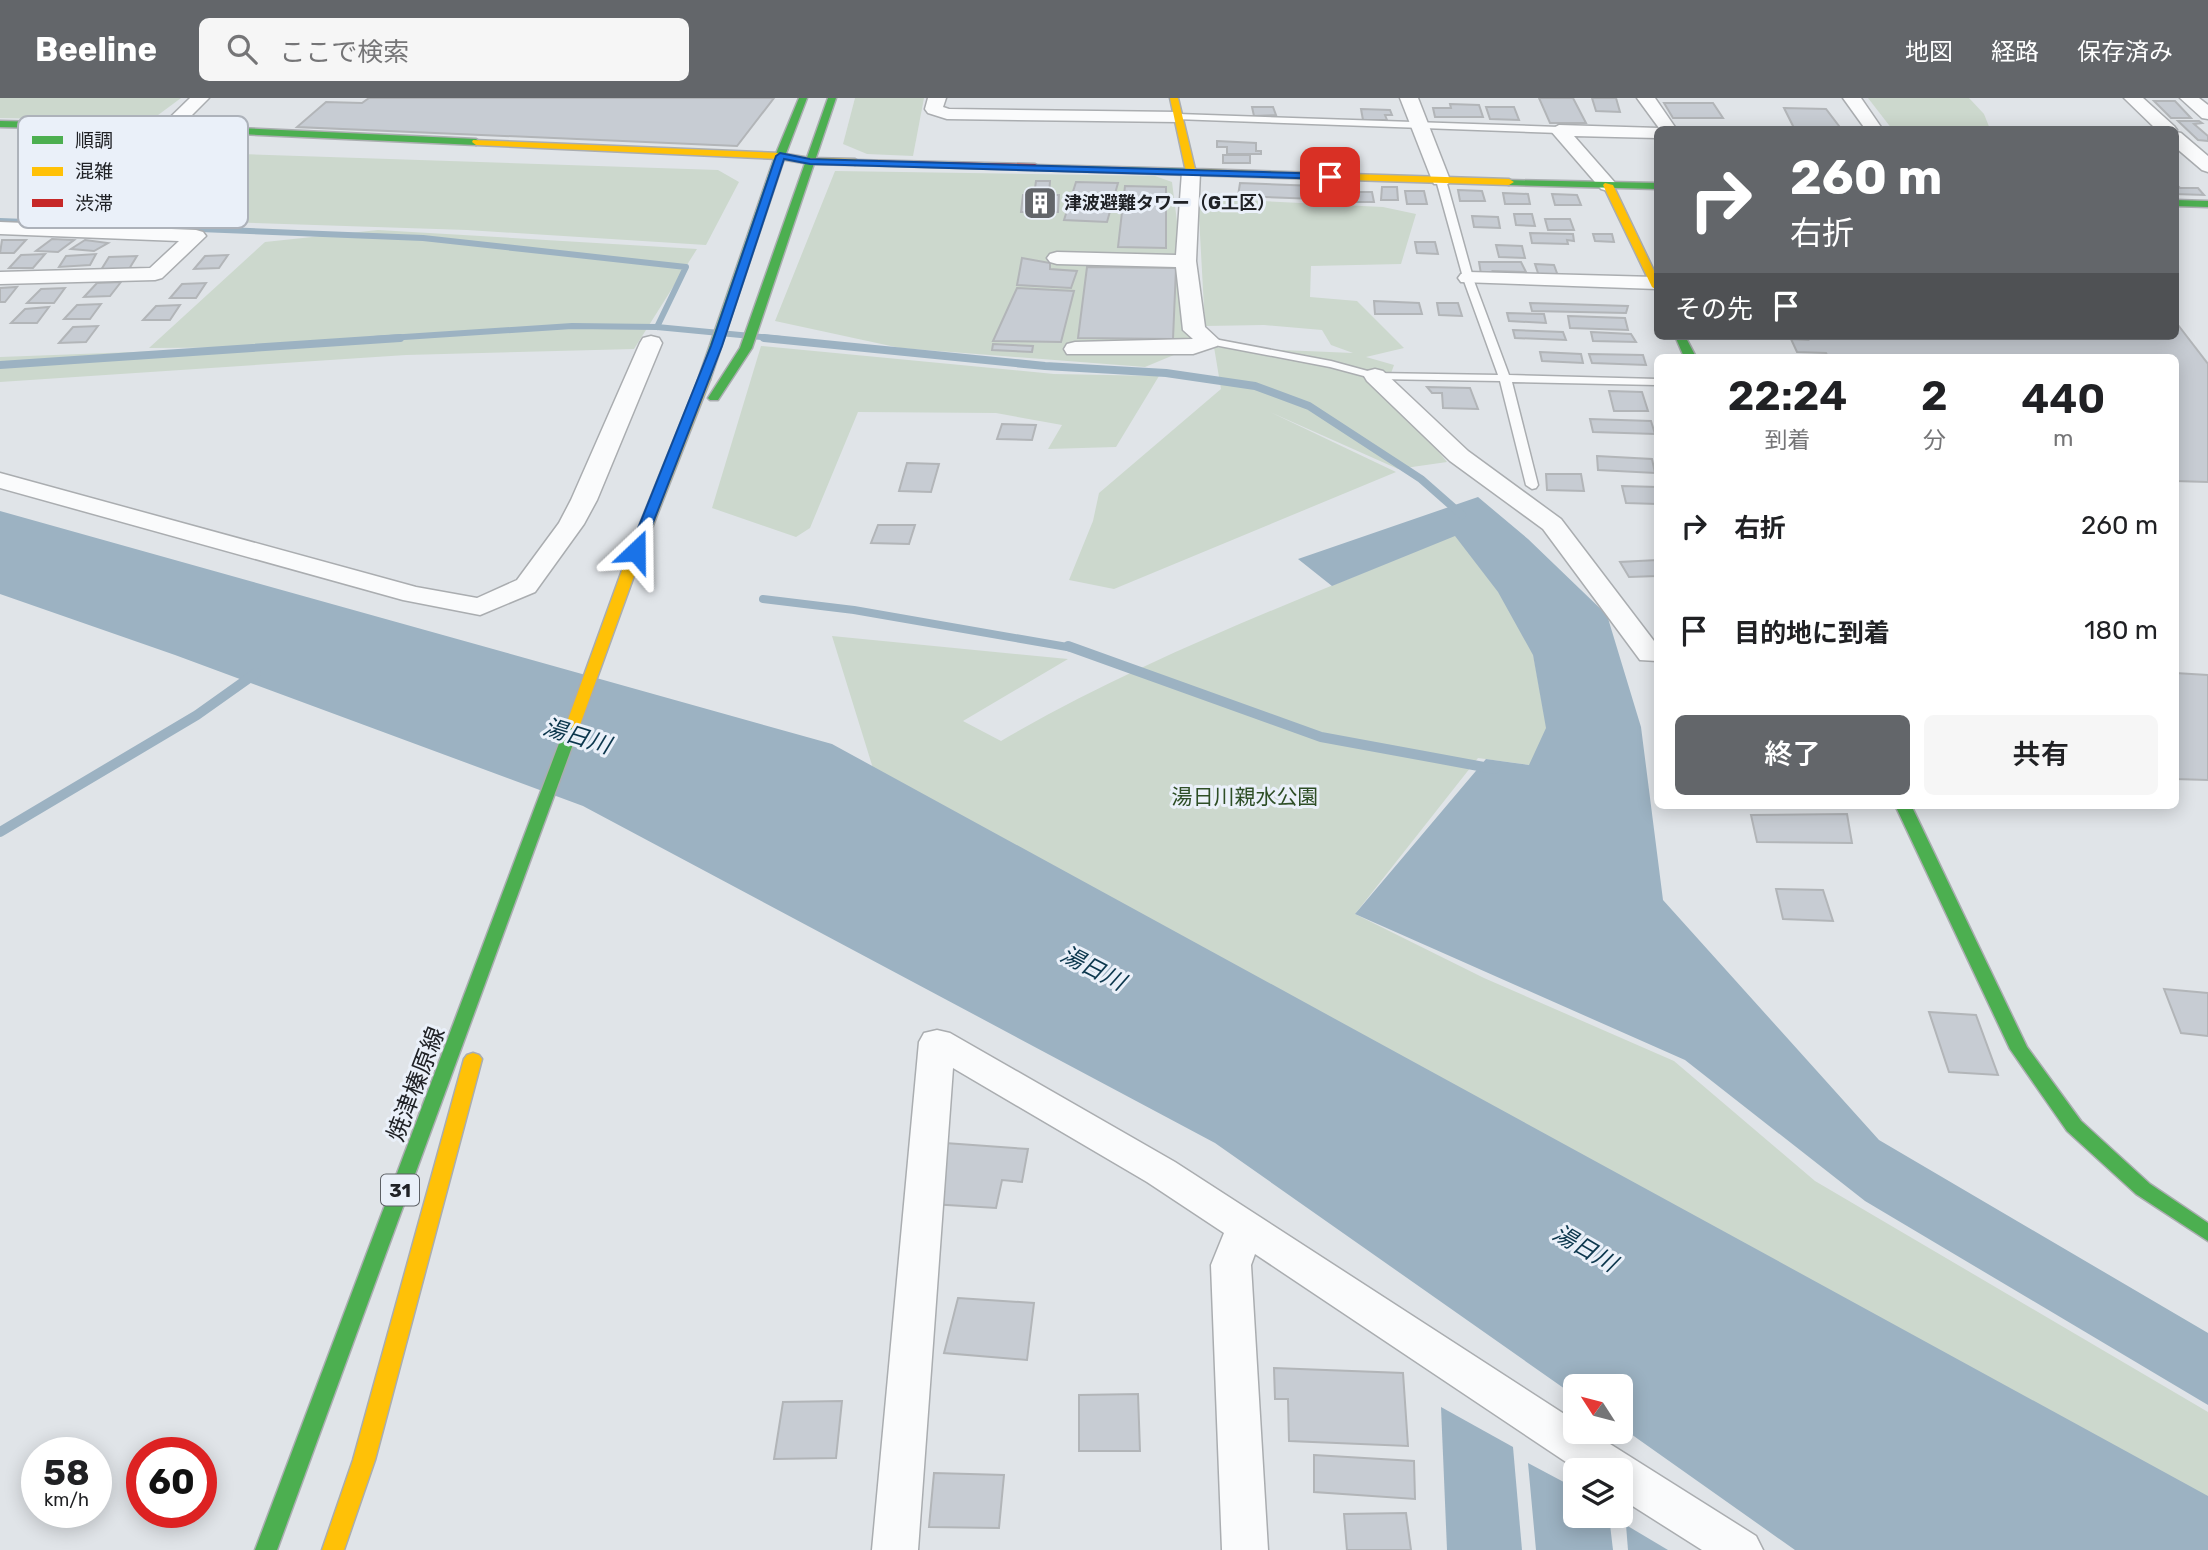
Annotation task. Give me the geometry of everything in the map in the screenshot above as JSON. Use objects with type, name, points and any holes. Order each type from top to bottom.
[{"type":"main road","name":"焼津榛原線","points":[[266,1550],[535,831],[636,551],[717,346],[803,98]]},
{"type":"main road","name":"焼津榛原線","points":[[673,462],[746,348],[832,98]]},
{"type":"main road","points":[[1174,98],[1191,172]]},
{"type":"main road","points":[[0,124],[18,125]]},
{"type":"main road","points":[[0,134],[18,134]]},
{"type":"main road","points":[[248,136],[780,161],[1654,186]]},
{"type":"main road","points":[[1608,184],[1654,281]]},
{"type":"main road","points":[[2179,203],[2208,204]]},
{"type":"main road","points":[[1905,809],[2019,1049],[2074,1126],[2143,1189],[2208,1233]]},
{"type":"main road","name":"焼津榛原線","points":[[491,991],[535,831]]},
{"type":"main road","name":"焼津榛原線","points":[[333,1550],[364,1460],[477,1045]]},
{"type":"street","points":[[182,116],[200,98]]},
{"type":"street","points":[[937,98],[934,109],[947,114],[1178,117]]},
{"type":"street","points":[[1409,98],[1441,180]]},
{"type":"street","points":[[1646,98],[1666,126]]},
{"type":"street","points":[[1852,98],[1871,126]]},
{"type":"street","points":[[2133,98],[2164,126]]},
{"type":"street","points":[[2189,98],[2208,114]]},
{"type":"street","points":[[1559,130],[1654,133]]},
{"type":"street","points":[[1559,130],[1608,184]]},
{"type":"street","points":[[2179,141],[2208,166]]},
{"type":"street","points":[[1191,172],[1186,261],[1194,330],[1209,341]]},
{"type":"street","points":[[0,228],[196,236],[155,274],[0,278]]},
{"type":"street","points":[[1057,258],[1186,261]]},
{"type":"street","points":[[1468,278],[1654,285]]},
{"type":"street","points":[[1075,349],[1193,347],[1209,341]]},
{"type":"street","points":[[0,480],[414,594],[480,607],[526,586],[571,524],[651,343]]},
{"type":"street","points":[[1375,376],[1459,456],[1552,524],[1650,654]]},
{"type":"street","points":[[895,1550],[937,1042],[1161,1172],[1596,1458]]},
{"type":"street","points":[[1245,1550],[1231,1265],[1246,1228]]},
{"type":"street","points":[[1633,1482],[1740,1550]]},
{"type":"lane","points":[[1178,117],[1559,130]]},
{"type":"lane","points":[[1441,180],[1468,278],[1505,379],[1532,485]]},
{"type":"lane","points":[[1209,341],[1331,364],[1375,376],[1654,382]]},
{"type":"green space","points":[[0,98],[181,98],[157,116],[0,118]]},
{"type":"green space","points":[[855,98],[924,98],[913,156],[867,154],[843,144]]},
{"type":"green space","points":[[1868,98],[1969,98],[1984,114],[1989,126],[1890,126]]},
{"type":"green space","points":[[248,154],[718,170],[739,182],[706,245],[467,230],[248,223]]},
{"type":"green space","points":[[835,171],[1155,176],[1172,182],[1193,347],[1145,367],[900,348],[775,321]]},
{"type":"green space","points":[[1198,198],[1383,207],[1416,214],[1401,264],[1311,266],[1310,297],[1357,301],[1404,348],[1366,357],[1394,365],[1386,387],[1447,462],[1398,469],[1270,412],[1396,472],[1114,589],[1069,580],[1093,521],[1099,493],[1221,389],[1214,347],[1353,353],[1331,345],[1322,330],[1264,325],[1205,326]]},
{"type":"green space","points":[[378,230],[697,249],[634,349],[406,355],[0,382],[0,357],[273,347],[149,348],[265,242]]},
{"type":"green space","points":[[761,346],[1054,374],[1159,376],[1116,447],[1048,449],[1062,425],[996,413],[858,412],[810,528],[796,537],[712,508]]},
{"type":"green space","name":"湯日川親水公園","points":[[1455,535],[1529,632],[1549,741],[1530,765],[1478,758],[1355,914],[1484,978],[1674,1061],[1815,1181],[2208,1412],[2208,1498],[876,778],[832,636],[1068,659],[963,721],[1001,741],[1111,682],[1168,656]]},
{"type":"water","points":[[1478,497],[1528,539],[1607,615],[1641,727],[1663,900],[1879,1140],[2208,1333],[2208,1405],[1865,1201],[1685,1060],[1355,914],[1486,759],[1529,765],[1546,728],[1533,655],[1498,592],[1455,536],[1332,586],[1298,559]]},
{"type":"water","name":"湯日川","points":[[0,511],[832,744],[2208,1496],[2208,1550],[1795,1550],[1633,1435],[1633,1374],[1563,1374],[1563,1388],[1215,1143],[583,806],[175,655],[0,594]]},
{"type":"water","points":[[1441,1407],[1513,1447],[1522,1550],[1447,1550]]},
{"type":"water","points":[[1528,1463],[1563,1482],[1563,1528],[1610,1528],[1613,1550],[1536,1550]]},
{"type":"water","points":[[1626,1528],[1631,1528],[1668,1550],[1628,1550]]},
{"type":"building","points":[[369,98],[774,98],[737,146],[297,127],[326,102],[362,103]]},
{"type":"building","points":[[1539,98],[1573,98],[1586,123],[1550,123]]},
{"type":"building","points":[[1592,98],[1616,98],[1620,112],[1596,111]]},
{"type":"building","points":[[2154,101],[2175,101],[2191,118],[2171,118]]},
{"type":"building","points":[[1664,103],[1713,103],[1723,118],[1673,118]]},
{"type":"building","points":[[1450,104],[1479,105],[1483,117],[1435,117],[1433,108],[1451,108]]},
{"type":"building","points":[[1252,107],[1273,107],[1276,115],[1254,116]]},
{"type":"building","points":[[1486,107],[1514,107],[1519,120],[1490,119]]},
{"type":"building","points":[[1784,108],[1826,109],[1839,126],[1793,126]]},
{"type":"building","points":[[1361,109],[1390,110],[1392,115],[1385,115],[1387,120],[1363,120]]},
{"type":"building","points":[[2178,121],[2202,123],[2194,124],[2208,136],[2208,141],[2198,140]]},
{"type":"building","points":[[1217,141],[1256,143],[1256,151],[1261,151],[1261,154],[1227,154],[1227,147],[1217,147]]},
{"type":"building","points":[[1223,155],[1250,155],[1250,163],[1223,163]]},
{"type":"building","name":"津波避難タワー（G工区）","points":[[1036,181],[1050,181],[1049,195],[1059,195],[1058,212],[1021,212],[1023,195],[1034,195]]},
{"type":"building","points":[[1076,182],[1118,183],[1107,222],[1064,220]]},
{"type":"building","points":[[1240,183],[1316,186],[1315,199],[1238,196]]},
{"type":"building","points":[[1125,186],[1166,187],[1166,248],[1118,247]]},
{"type":"building","points":[[1382,187],[1397,187],[1398,200],[1381,200]]},
{"type":"building","points":[[2179,187],[2198,188],[2204,195],[2179,194]]},
{"type":"building","points":[[1458,190],[1482,191],[1485,201],[1460,201]]},
{"type":"building","points":[[1405,191],[1424,191],[1427,204],[1407,204]]},
{"type":"building","points":[[1355,192],[1372,192],[1374,202],[1357,202]]},
{"type":"building","points":[[1503,193],[1528,194],[1530,204],[1505,204]]},
{"type":"building","points":[[1552,194],[1577,195],[1581,205],[1555,205]]},
{"type":"building","points":[[1514,214],[1532,214],[1535,226],[1516,225]]},
{"type":"building","points":[[1472,216],[1498,217],[1500,228],[1474,227]]},
{"type":"building","points":[[1545,219],[1570,219],[1574,230],[1548,230]]},
{"type":"building","points":[[1530,233],[1573,234],[1574,241],[1567,240],[1568,244],[1532,243]]},
{"type":"building","points":[[1593,234],[1612,234],[1614,242],[1595,241]]},
{"type":"building","points":[[52,239],[74,240],[58,252],[36,251]]},
{"type":"building","points":[[2,240],[26,240],[14,253],[0,253]]},
{"type":"building","points":[[85,240],[108,243],[94,251],[71,249]]},
{"type":"building","points":[[1415,242],[1435,242],[1438,254],[1417,253]]},
{"type":"building","points":[[1496,245],[1522,246],[1525,258],[1499,257]]},
{"type":"building","points":[[45,254],[33,268],[9,268],[21,255]]},
{"type":"building","points":[[96,254],[90,265],[59,267],[66,256]]},
{"type":"building","points":[[228,255],[219,268],[194,269],[205,256]]},
{"type":"building","points":[[137,256],[129,269],[101,270],[109,257]]},
{"type":"building","points":[[1022,258],[1050,263],[1050,269],[1077,271],[1071,288],[1017,285]]},
{"type":"building","points":[[1479,262],[1521,262],[1526,272],[1493,271],[1495,274],[1481,274]]},
{"type":"building","points":[[1535,264],[1554,265],[1558,276],[1539,276]]},
{"type":"building","points":[[1087,267],[1176,268],[1173,339],[1078,338]]},
{"type":"building","points":[[121,282],[110,296],[84,297],[97,283]]},
{"type":"building","points":[[206,283],[196,298],[170,298],[182,284]]},
{"type":"building","points":[[17,287],[5,302],[0,302],[0,288]]},
{"type":"building","points":[[65,288],[54,303],[27,303],[41,289]]},
{"type":"building","points":[[1017,288],[1074,291],[1061,342],[993,341]]},
{"type":"building","points":[[1374,301],[1419,303],[1422,314],[1375,314]]},
{"type":"building","points":[[1437,303],[1458,303],[1462,316],[1439,315]]},
{"type":"building","points":[[1530,303],[1628,306],[1626,313],[1532,311]]},
{"type":"building","points":[[101,304],[90,319],[64,319],[77,305]]},
{"type":"building","points":[[180,305],[170,320],[143,320],[156,306]]},
{"type":"building","points":[[49,307],[37,323],[11,323],[25,309]]},
{"type":"building","points":[[1507,313],[1544,314],[1546,323],[1509,321]]},
{"type":"building","points":[[1568,316],[1625,318],[1628,330],[1570,328]]},
{"type":"building","points":[[98,326],[86,342],[59,343],[73,327]]},
{"type":"building","points":[[2179,326],[2208,364],[2208,482],[2179,481],[2179,354],[1797,352],[1791,340],[2179,340]]},
{"type":"building","points":[[1513,330],[1563,332],[1566,340],[1515,338]]},
{"type":"building","points":[[1591,332],[1631,334],[1636,342],[1593,341]]},
{"type":"building","points":[[993,344],[1033,346],[1032,352],[992,350]]},
{"type":"building","points":[[1540,352],[1581,354],[1583,363],[1542,361]]},
{"type":"building","points":[[1589,354],[1643,355],[1646,365],[1592,363]]},
{"type":"building","points":[[1427,387],[1470,388],[1478,409],[1443,408],[1442,393],[1432,393]]},
{"type":"building","points":[[1609,391],[1642,392],[1648,411],[1614,411]]},
{"type":"building","points":[[1590,419],[1651,421],[1654,434],[1593,432]]},
{"type":"building","points":[[1002,424],[1036,425],[1032,440],[997,439]]},
{"type":"building","points":[[1597,456],[1652,459],[1654,473],[1598,470]]},
{"type":"building","points":[[907,463],[939,464],[931,492],[899,491]]},
{"type":"building","points":[[1546,474],[1581,474],[1584,491],[1547,490]]},
{"type":"building","points":[[1622,486],[1654,487],[1654,504],[1626,503]]},
{"type":"building","points":[[878,525],[915,525],[909,544],[871,543]]},
{"type":"building","points":[[1654,560],[1654,576],[1629,577],[1620,562]]},
{"type":"building","points":[[2179,673],[2208,675],[2208,780],[2179,779]]},
{"type":"building","points":[[1847,814],[1852,843],[1757,842],[1751,815]]},
{"type":"building","points":[[1776,889],[1823,890],[1833,921],[1783,919]]},
{"type":"building","points":[[2164,989],[2208,993],[2208,1036],[2181,1033]]},
{"type":"building","points":[[1929,1012],[1976,1015],[1998,1075],[1949,1072]]},
{"type":"building","points":[[945,1143],[1028,1149],[1022,1182],[1002,1180],[996,1208],[931,1204]]},
{"type":"building","points":[[958,1298],[1034,1303],[1027,1360],[944,1353]]},
{"type":"building","points":[[1274,1368],[1403,1373],[1408,1446],[1289,1441],[1288,1399],[1275,1399]]},
{"type":"building","points":[[1138,1394],[1140,1451],[1079,1451],[1079,1395]]},
{"type":"building","points":[[842,1401],[836,1458],[774,1459],[783,1402]]},
{"type":"building","points":[[1314,1455],[1414,1461],[1415,1499],[1314,1492]]},
{"type":"building","points":[[934,1473],[1004,1475],[999,1528],[929,1527]]},
{"type":"building","points":[[1406,1513],[1411,1550],[1347,1550],[1344,1514]]},
{"type":"waterway","points":[[0,221],[18,222]]},
{"type":"waterway","points":[[174,228],[423,238],[686,267],[657,327]]},
{"type":"waterway","points":[[374,339],[572,326],[657,327]]},
{"type":"waterway","points":[[657,327],[781,339]]},
{"type":"waterway","points":[[0,365],[400,338]]},
{"type":"waterway","points":[[764,338],[1045,366],[1166,373],[1255,386],[1309,406],[1421,479],[1462,515]]},
{"type":"waterway","points":[[763,599],[854,610],[1073,648]]},
{"type":"waterway","points":[[1068,646],[1321,737],[1495,769]]},
{"type":"waterway","points":[[0,832],[197,715],[256,673]]},
{"type":"traffic: fast","points":[[704,380],[780,156],[803,98]]},
{"type":"traffic: fast","points":[[714,398],[746,348],[832,98]]},
{"type":"traffic: fast","points":[[0,124],[18,124]]},
{"type":"traffic: fast","points":[[248,132],[476,142]]},
{"type":"traffic: fast","points":[[1035,167],[1191,172]]},
{"type":"traffic: fast","points":[[1509,182],[1654,186]]},
{"type":"traffic: fast","points":[[2179,203],[2208,204]]},
{"type":"traffic: fast","points":[[1682,340],[1689,354]]},
{"type":"traffic: fast","points":[[266,1550],[573,725]]},
{"type":"traffic: fast","points":[[1905,809],[2019,1049],[2074,1126],[2143,1189],[2208,1233]]},
{"type":"traffic: slow","points":[[1174,98],[1191,172],[1509,182]]},
{"type":"traffic: slow","points":[[476,142],[855,162]]},
{"type":"traffic: slow","points":[[1608,185],[1654,281]]},
{"type":"traffic: slow","points":[[573,725],[636,551],[704,380]]},
{"type":"traffic: slow","points":[[333,1550],[364,1460],[473,1059]]},
{"type":"traffic: jam","points":[[855,162],[1035,167]]},
{"type":"place","name":"津波避難タワー（G工区）","points":[[1040,203]]},
{"type":"route","points":[[636,551],[717,346],[779,166],[780,156],[810,162],[1330,177]]}]
